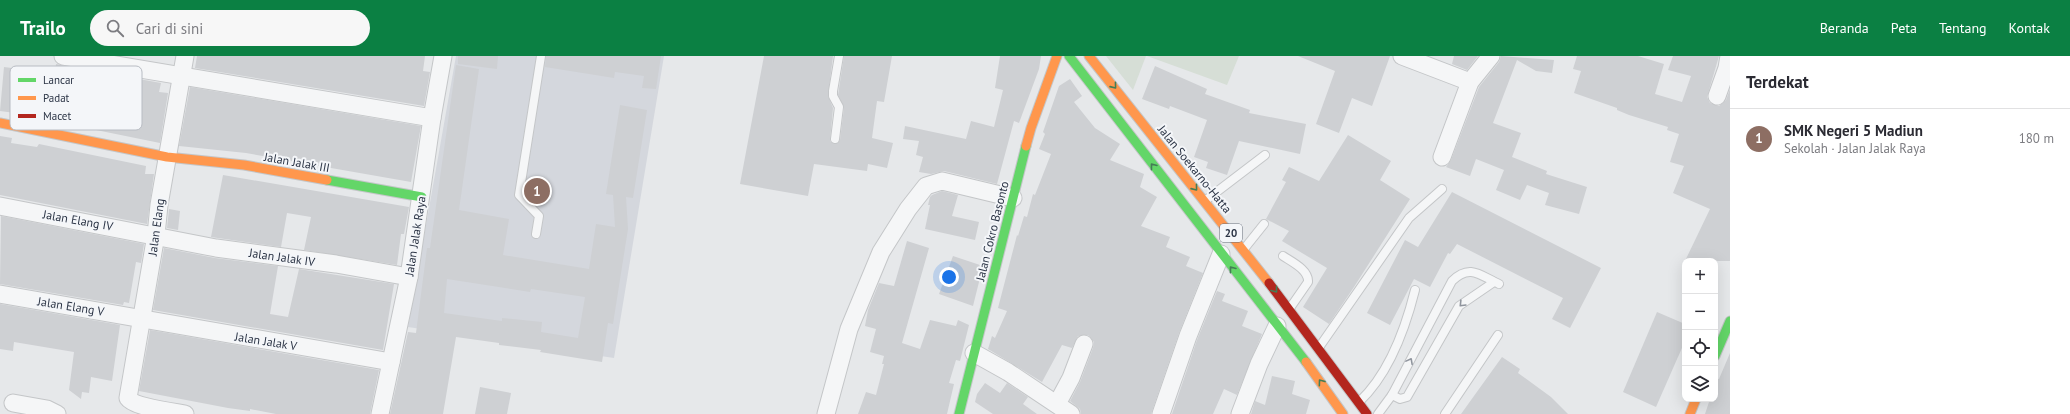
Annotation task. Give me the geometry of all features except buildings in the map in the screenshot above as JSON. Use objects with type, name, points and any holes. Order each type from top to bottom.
[{"type":"main road","name":"Jalan Cokro Basonto","points":[[959,414],[1031,128],[1057,56]]},
{"type":"main road","name":"20","points":[[1069,56],[1276,326],[1305,361],[1344,414]]},
{"type":"main road","name":"Jalan Soekarno-Hatta","points":[[1089,56],[1244,249],[1318,348],[1357,410]]},
{"type":"main road","name":"Jalan Jalak III","points":[[0,123],[10,125]]},
{"type":"main road","name":"Jalan Jalak III","points":[[34,130],[167,157],[244,165],[422,197]]},
{"type":"main road","points":[[1718,349],[1730,321]]},
{"type":"main road","points":[[1690,414],[1695,402]]},
{"type":"street","points":[[63,56],[122,66]]},
{"type":"street","name":"Jalan Elang","points":[[136,406],[142,317],[167,157],[185,56]]},
{"type":"street","name":"Jalan Jalak Raya","points":[[380,414],[409,277],[422,197],[432,118],[443,56]]},
{"type":"street","points":[[1402,56],[1470,82]]},
{"type":"street","points":[[1442,157],[1470,82],[1491,56]]},
{"type":"street","points":[[1716,96],[1730,56]]},
{"type":"street","points":[[142,69],[432,118]]},
{"type":"street","points":[[826,414],[849,329],[881,252],[908,209],[926,186],[933,182],[942,182],[1013,198]]},
{"type":"street","name":"Jalan Elang IV","points":[[0,206],[156,235]]},
{"type":"street","name":"Jalan Jalak IV","points":[[156,235],[216,248],[336,264],[409,277]]},
{"type":"street","points":[[1161,414],[1188,336],[1221,254]]},
{"type":"street","name":"Jalan Elang V","points":[[0,294],[142,317]]},
{"type":"street","name":"Jalan Jalak V","points":[[142,317],[202,330],[391,362]]},
{"type":"street","points":[[1240,414],[1259,364],[1276,326]]},
{"type":"street","points":[[1056,404],[1072,378],[1084,344]]},
{"type":"street","points":[[974,353],[1008,372],[1071,414]]},
{"type":"street","points":[[13,403],[47,409],[57,414]]},
{"type":"street","points":[[136,406],[186,414]]},
{"type":"lane","points":[[536,234],[539,216],[519,195],[541,56]]},
{"type":"lane","points":[[835,139],[839,107],[833,96],[833,91],[839,56]]},
{"type":"lane","points":[[1206,201],[1221,187],[1265,155]]},
{"type":"lane","points":[[1305,361],[1318,348],[1409,218],[1442,189]]},
{"type":"lane","points":[[1244,249],[1264,224]]},
{"type":"lane","points":[[1284,256],[1306,273],[1308,277],[1308,282],[1289,309]]},
{"type":"lane","points":[[1378,414],[1392,395],[1452,281],[1462,273],[1472,271],[1497,283],[1472,295],[1459,306],[1407,397],[1400,399],[1392,395]]},
{"type":"lane","points":[[1357,410],[1374,387],[1402,335],[1415,290]]},
{"type":"lane","points":[[1445,414],[1498,335]]},
{"type":"shaded area","points":[[456,56],[664,56],[614,358],[408,327]]},
{"type":"shaded area","points":[[1106,56],[1146,56],[1133,90]]},
{"type":"shaded area","points":[[1147,56],[1239,56],[1227,85]]},
{"type":"traffic: fast","points":[[1069,56],[1306,362]]},
{"type":"traffic: fast","points":[[959,414],[1026,146]]},
{"type":"traffic: fast","points":[[327,180],[422,197]]},
{"type":"traffic: fast","points":[[1718,349],[1730,321]]},
{"type":"traffic: slow","points":[[1026,146],[1057,56]]},
{"type":"traffic: slow","points":[[1089,56],[1269,283]]},
{"type":"traffic: slow","points":[[0,123],[10,125]]},
{"type":"traffic: slow","points":[[34,130],[167,157],[244,165],[327,180]]},
{"type":"traffic: slow","points":[[1306,362],[1343,414]]},
{"type":"traffic: slow","points":[[1690,414],[1695,402]]},
{"type":"traffic: jam","points":[[1269,283],[1367,414]]},
{"type":"place","name":"SMK Negeri 5 Madiun","points":[[537,191]]}]
